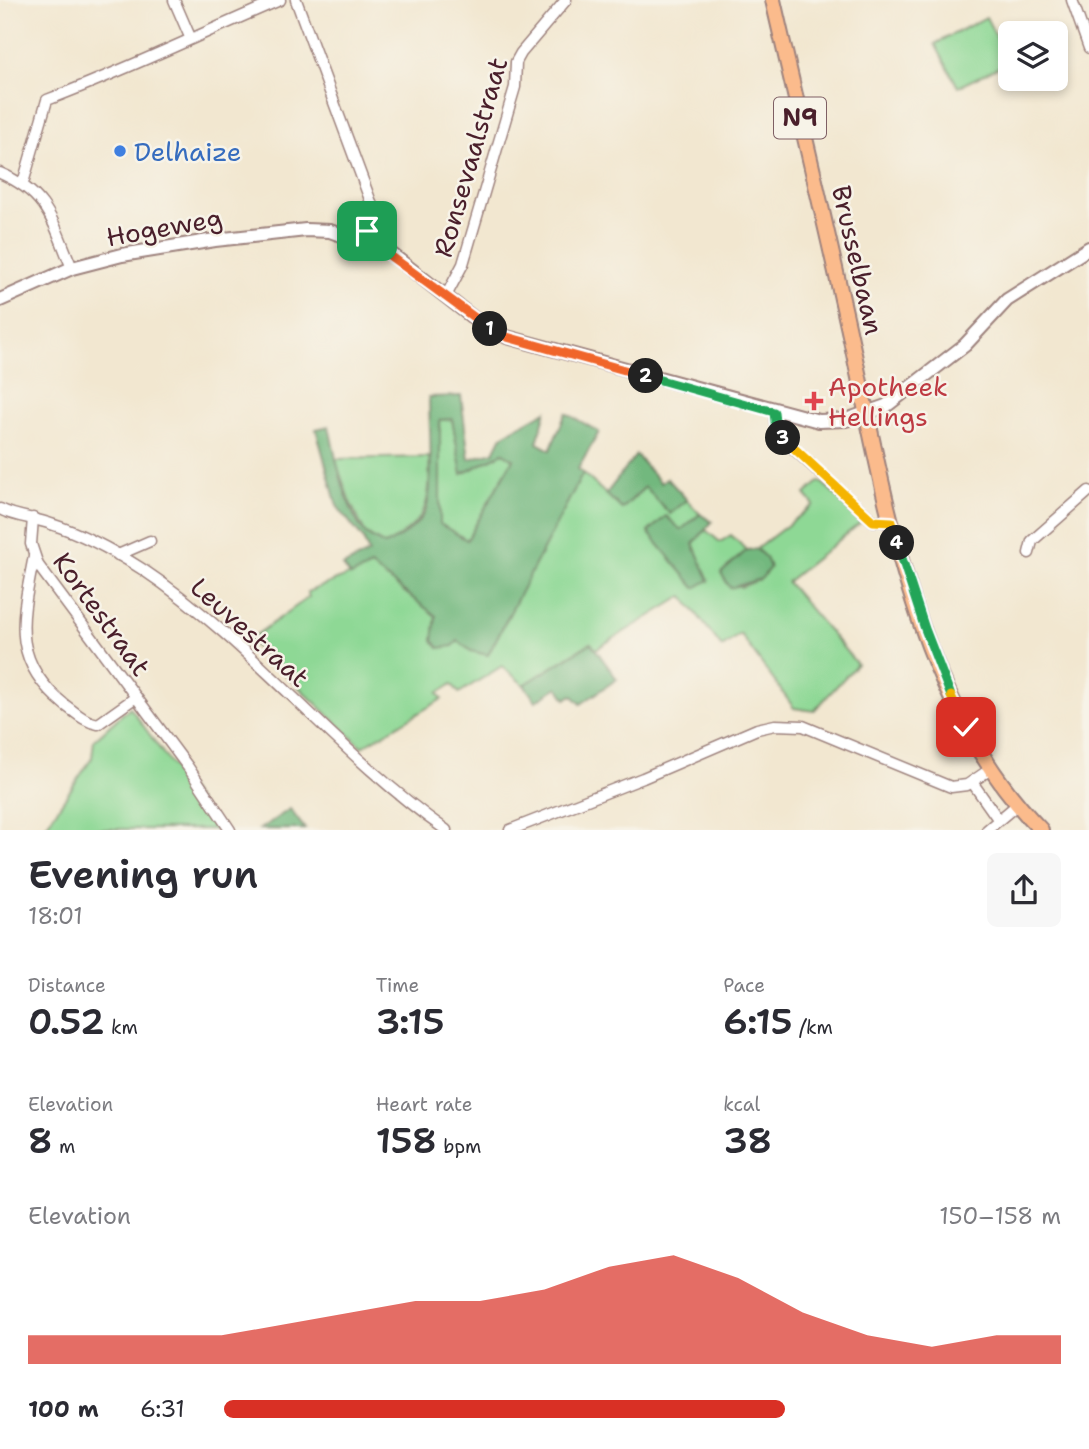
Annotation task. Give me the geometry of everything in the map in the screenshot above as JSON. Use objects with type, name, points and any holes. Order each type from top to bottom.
[{"type":"main road","name":"Brusselbaan","points":[[774,0],[892,522],[938,666],[960,716],[992,768],[1041,830]]},
{"type":"street","points":[[174,0],[190,37]]},
{"type":"street","points":[[23,183],[47,100],[99,80],[190,37],[280,0]]},
{"type":"street","points":[[296,0],[375,213],[373,232]]},
{"type":"street","name":"Ronsevaalstraat","points":[[446,296],[463,264],[515,87],[516,62],[566,0]]},
{"type":"street","points":[[1072,0],[1089,48]]},
{"type":"street","points":[[0,173],[23,183],[43,201],[72,268]]},
{"type":"street","name":"Hogeweg","points":[[0,300],[72,268],[122,255],[215,240],[306,230],[342,234],[373,232],[378,236],[381,249]]},
{"type":"street","name":"Hogeweg","points":[[342,234],[381,249],[475,320],[507,337],[774,412],[819,421],[846,419],[886,406],[965,345],[1007,300],[1089,248]]},
{"type":"street","points":[[774,412],[776,430],[784,440],[873,521],[892,522]]},
{"type":"street","points":[[1029,553],[1032,541],[1089,491]]},
{"type":"street","name":"Leuvestraat","points":[[0,509],[55,525],[118,555],[168,587],[216,626],[364,766],[446,830]]},
{"type":"street","name":"Kortestraat","points":[[33,518],[31,544],[38,565],[188,767],[230,830]]},
{"type":"street","points":[[118,555],[150,541]]},
{"type":"street","name":"Kortestraat","points":[[35,556],[21,619],[27,655],[39,677],[54,695],[89,723],[98,724],[136,697]]},
{"type":"street","points":[[510,830],[643,778],[757,729],[775,725],[803,726],[951,787],[972,782],[992,768]]},
{"type":"street","points":[[972,782],[998,819]]},
{"type":"street","points":[[987,830],[1018,804]]},
{"type":"green space","points":[[986,17],[998,40],[998,67],[958,87],[935,44]]},
{"type":"green space","points":[[461,396],[469,459],[494,452],[502,436],[546,411],[537,443],[550,450],[566,413],[599,432],[578,469],[583,473],[488,655],[471,651],[458,641],[453,646],[439,648],[433,640],[436,616],[371,566],[351,576],[343,566],[369,553],[363,539],[337,506],[316,429],[329,426],[342,483],[353,513],[366,534],[385,545],[416,524],[427,505],[430,476],[429,397]],"holes":[[[452,419],[462,474],[503,453],[513,459],[467,540],[440,524],[440,420]]]},
{"type":"green space","points":[[452,419],[462,474],[503,453],[513,459],[467,540],[440,524],[440,420]]},
{"type":"green space","points":[[636,455],[661,483],[667,478],[687,500],[670,514],[645,487],[622,509],[606,494]]},
{"type":"green space","points":[[429,457],[427,499],[418,519],[399,537],[385,545],[365,533],[350,502],[335,459]]},
{"type":"green space","points":[[583,473],[622,509],[645,487],[670,514],[687,500],[700,514],[681,530],[666,516],[648,532],[708,580],[693,543],[706,530],[720,542],[731,535],[747,550],[721,573],[741,587],[761,579],[770,567],[766,558],[756,549],[814,505],[805,494],[820,481],[864,520],[787,582],[857,664],[814,711],[794,708],[740,634],[722,647],[683,596],[596,649],[590,643],[524,685],[502,666],[459,693],[452,684],[438,693],[442,699],[362,747],[249,640],[309,597],[307,592],[371,566],[436,616],[433,640],[439,648],[458,641],[471,651],[488,654]]},
{"type":"green space","points":[[700,514],[712,522],[693,544],[709,580],[695,588],[648,532],[666,516],[681,530]]},
{"type":"green space","points":[[756,549],[766,558],[770,567],[761,579],[730,588],[721,573],[747,550]]},
{"type":"green space","points":[[591,643],[617,679],[581,704],[572,695],[566,699],[558,687],[536,701],[524,685]]},
{"type":"green space","points":[[130,707],[217,829],[44,829],[92,758],[94,740]]},
{"type":"green space","points":[[290,809],[305,829],[260,829]]},
{"type":"place","name":"Delhaize","points":[[120,151]]},
{"type":"place","name":"Apotheek Hellings","points":[[814,401]]},
{"type":"route","points":[[367,231],[378,236],[381,249],[390,253],[492,331],[774,412],[776,430],[784,440],[873,521],[892,522],[931,648],[966,727]]}]
